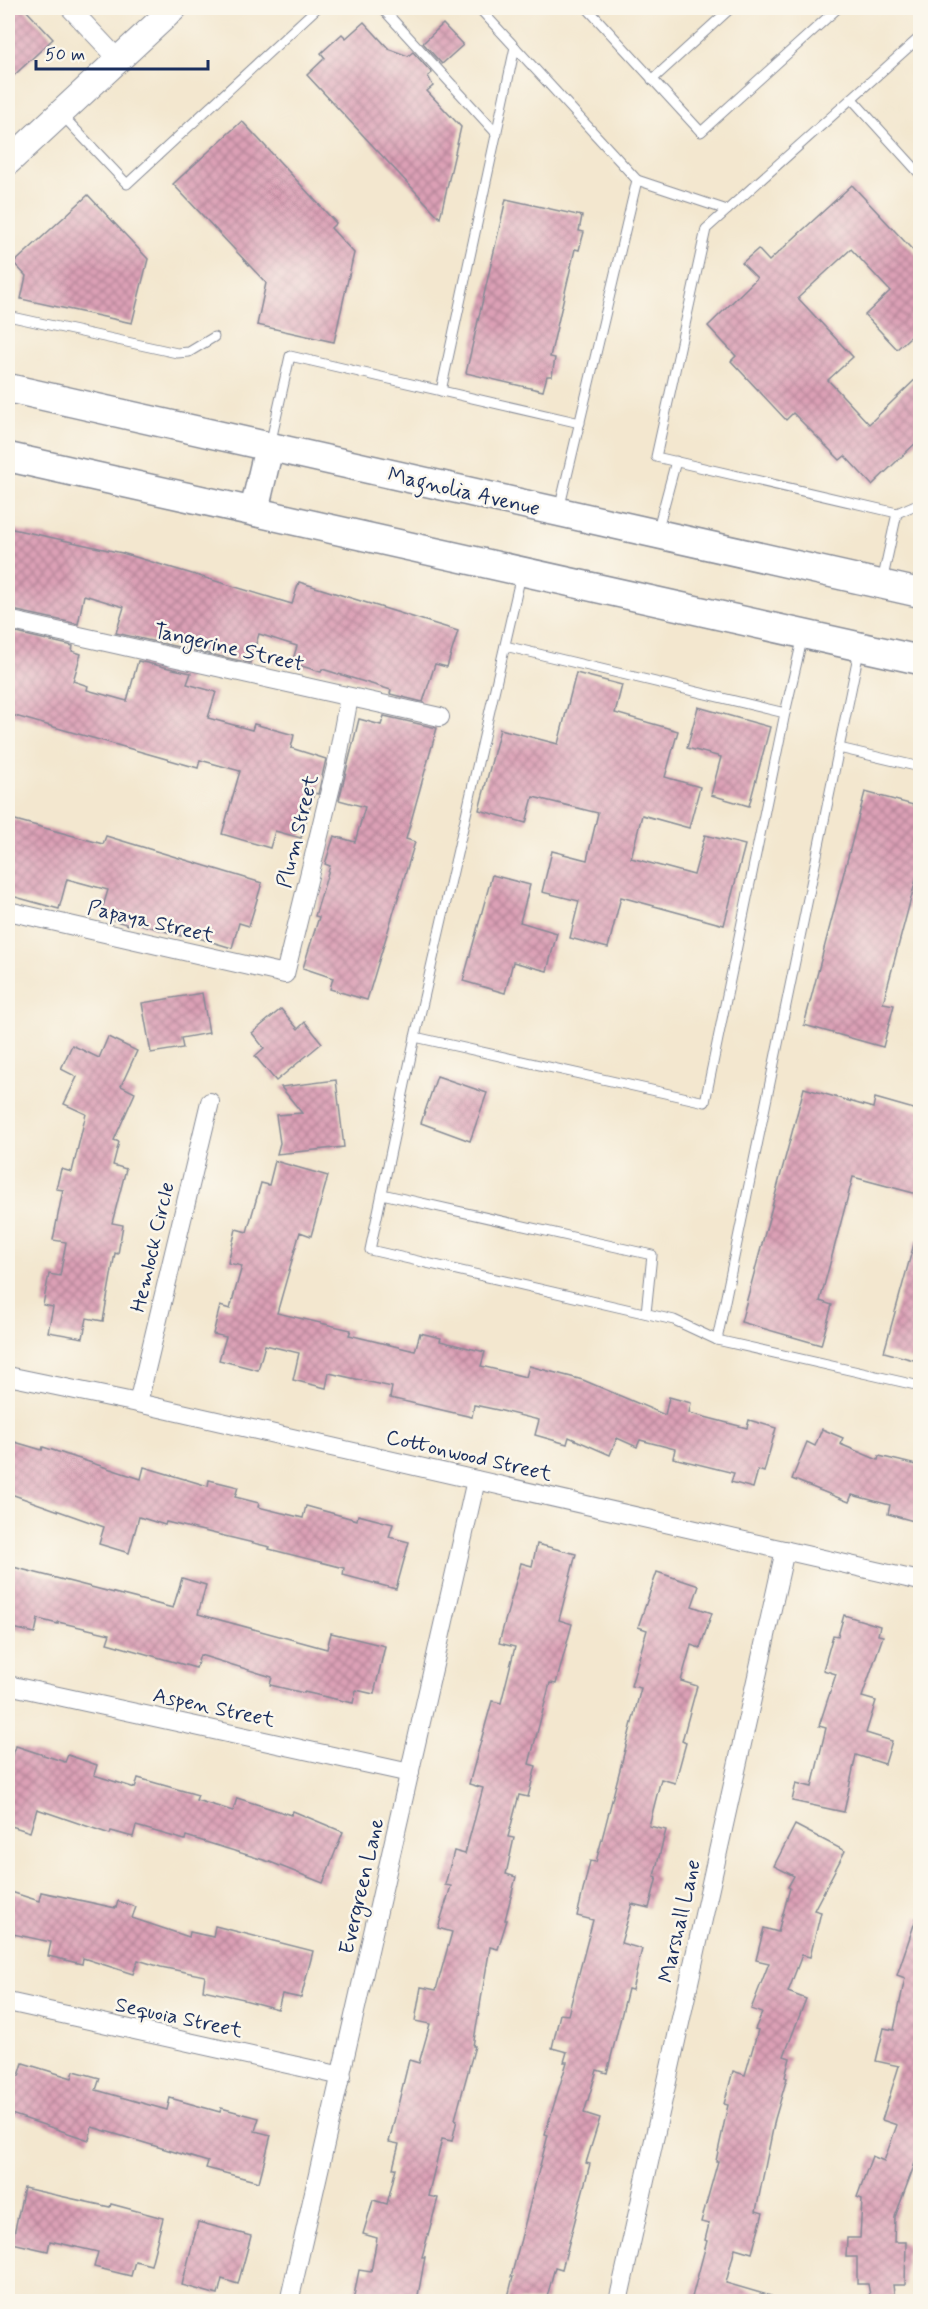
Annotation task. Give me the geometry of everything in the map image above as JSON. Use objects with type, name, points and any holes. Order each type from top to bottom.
[{"type":"main road","points":[[8,162],[174,8]]},
{"type":"main road","name":"Magnolia Avenue","points":[[8,388],[921,593]]},
{"type":"main road","points":[[254,511],[269,447]]},
{"type":"main road","points":[[8,457],[921,660]]},
{"type":"street","points":[[70,8],[118,59]]},
{"type":"street","name":"Tangerine Street","points":[[8,620],[440,717]]},
{"type":"street","name":"Plum Street","points":[[285,974],[337,762],[349,697]]},
{"type":"street","name":"Papaya Street","points":[[8,911],[285,974]]},
{"type":"street","name":"Hemlock Circle","points":[[138,1403],[210,1102]]},
{"type":"street","name":"Cottonwood Street","points":[[8,1376],[138,1403],[921,1581]]},
{"type":"street","name":"Evergreen Lane","points":[[289,2301],[476,1480]]},
{"type":"street","name":"Marshall Lane","points":[[618,2301],[785,1550]]},
{"type":"street","name":"Aspen Street","points":[[8,1684],[410,1773]]},
{"type":"street","name":"Sequoia Street","points":[[8,2002],[342,2076]]},
{"type":"lane","points":[[60,113],[127,184],[317,8]]},
{"type":"lane","points":[[382,8],[496,134]]},
{"type":"lane","points":[[479,8],[637,180],[727,210]]},
{"type":"lane","points":[[587,8],[700,132],[838,8]]},
{"type":"lane","points":[[652,80],[731,8]]},
{"type":"lane","points":[[921,37],[706,229],[656,457],[897,513],[921,503]]},
{"type":"lane","points":[[441,391],[515,47]]},
{"type":"lane","points":[[852,99],[921,174]]},
{"type":"lane","points":[[558,512],[637,180]]},
{"type":"lane","points":[[8,316],[177,353],[189,352],[214,337]]},
{"type":"lane","points":[[269,447],[290,356],[580,423]]},
{"type":"lane","points":[[657,534],[676,462]]},
{"type":"lane","points":[[882,585],[897,513]]},
{"type":"lane","points":[[522,570],[415,1038],[370,1250],[646,1313],[674,1320],[717,1340],[921,1386]]},
{"type":"lane","points":[[415,1038],[705,1102],[804,634]]},
{"type":"lane","points":[[505,646],[786,713]]},
{"type":"lane","points":[[717,1340],[859,647]]},
{"type":"lane","points":[[839,748],[921,767]]},
{"type":"lane","points":[[382,1194],[652,1255],[646,1313]]},
{"type":"building","points":[[8,8],[24,8],[53,39],[8,81]]},
{"type":"building","points":[[364,22],[389,49],[408,56],[413,52],[432,73],[428,76],[433,86],[427,91],[461,127],[440,218],[307,75],[325,58],[321,53],[342,34],[346,38]]},
{"type":"building","points":[[443,24],[463,45],[442,64],[423,43]]},
{"type":"building","points":[[242,121],[336,223],[331,228],[354,253],[334,342],[257,325],[266,283],[173,184]]},
{"type":"building","points":[[852,185],[921,259],[921,327],[897,349],[865,315],[890,291],[851,249],[798,298],[853,357],[828,380],[869,424],[921,374],[921,438],[872,485],[845,456],[840,460],[793,413],[786,420],[731,361],[736,356],[708,326],[757,278],[742,263],[758,249],[769,261]]},
{"type":"building","points":[[88,195],[148,259],[132,323],[21,299],[26,276],[14,263]]},
{"type":"building","points":[[506,199],[582,216],[579,231],[584,232],[579,250],[575,249],[550,357],[555,358],[552,376],[547,376],[543,391],[466,373]]},
{"type":"building","points":[[8,528],[122,553],[292,604],[299,582],[458,631],[447,667],[435,664],[423,702],[390,694],[391,690],[322,669],[321,672],[292,663],[297,646],[259,634],[250,663],[116,633],[124,607],[84,595],[78,624],[8,609]]},
{"type":"building","points":[[8,631],[73,646],[72,651],[81,654],[73,681],[88,686],[87,690],[127,701],[138,661],[191,673],[187,684],[216,692],[208,718],[252,730],[254,724],[294,735],[291,748],[326,759],[318,794],[314,793],[301,838],[275,831],[270,848],[222,834],[240,771],[200,760],[198,768],[8,714]]},
{"type":"building","points":[[576,673],[622,685],[615,713],[678,731],[665,777],[700,787],[689,828],[642,815],[631,858],[694,875],[705,835],[745,845],[724,925],[621,897],[608,948],[570,938],[579,901],[542,892],[552,851],[587,860],[598,813],[533,797],[526,823],[479,810],[500,729],[558,744]]},
{"type":"building","points":[[698,707],[770,727],[749,806],[711,795],[721,757],[687,748]]},
{"type":"building","points":[[384,716],[437,728],[406,839],[415,842],[367,1000],[330,989],[333,978],[303,968],[319,917],[315,916],[330,866],[325,864],[334,836],[355,842],[365,807],[339,800],[359,719],[381,725]]},
{"type":"building","points":[[865,792],[921,807],[921,861],[883,1003],[894,1005],[883,1047],[804,1025]]},
{"type":"building","points":[[8,818],[103,844],[106,836],[262,883],[249,926],[239,923],[232,948],[182,933],[181,936],[130,921],[129,925],[100,916],[108,890],[67,879],[59,909],[8,895]]},
{"type":"building","points":[[492,875],[530,885],[520,922],[557,933],[547,971],[513,962],[505,993],[463,981]]},
{"type":"building","points":[[202,993],[209,1033],[181,1038],[183,1048],[151,1053],[142,1003]]},
{"type":"building","points":[[281,1009],[298,1029],[305,1022],[322,1043],[276,1081],[255,1056],[264,1048],[252,1033]]},
{"type":"building","points":[[108,1037],[137,1051],[121,1086],[135,1093],[114,1140],[119,1142],[113,1165],[126,1169],[112,1223],[123,1225],[118,1254],[115,1253],[103,1321],[87,1318],[83,1338],[48,1332],[53,1307],[43,1305],[49,1274],[60,1276],[66,1242],[53,1240],[63,1190],[56,1189],[61,1169],[72,1172],[86,1114],[64,1104],[77,1077],[61,1069],[72,1045],[99,1058]]},
{"type":"building","points":[[437,1076],[487,1093],[470,1141],[421,1123]]},
{"type":"building","points":[[336,1080],[344,1147],[277,1154],[280,1143],[276,1115],[302,1113],[281,1087]]},
{"type":"building","points":[[804,1088],[873,1108],[875,1098],[921,1111],[921,1195],[853,1177],[820,1301],[832,1305],[821,1345],[741,1322]]},
{"type":"building","points":[[275,1161],[328,1176],[311,1236],[300,1232],[277,1313],[351,1330],[349,1335],[415,1351],[420,1333],[441,1338],[440,1341],[485,1352],[481,1366],[526,1377],[529,1366],[583,1380],[665,1415],[669,1397],[691,1403],[689,1413],[747,1428],[749,1420],[776,1428],[764,1472],[758,1470],[753,1488],[731,1482],[734,1473],[673,1458],[675,1449],[640,1440],[637,1447],[617,1438],[610,1455],[569,1437],[567,1444],[535,1435],[539,1420],[498,1410],[474,1405],[472,1417],[390,1398],[392,1387],[329,1373],[326,1388],[293,1380],[299,1353],[265,1345],[258,1370],[219,1360],[226,1337],[213,1334],[220,1306],[230,1309],[242,1266],[228,1263],[236,1229],[247,1232],[261,1183],[269,1185]]},
{"type":"building","points":[[915,1240],[921,1241],[921,1362],[884,1352]]},
{"type":"building","points":[[822,1429],[843,1438],[840,1444],[878,1460],[879,1456],[921,1466],[921,1523],[888,1514],[890,1505],[852,1495],[849,1502],[792,1479],[807,1442],[815,1446]]},
{"type":"building","points":[[8,1440],[42,1450],[43,1447],[141,1479],[144,1467],[208,1486],[209,1480],[238,1487],[235,1497],[259,1503],[258,1507],[303,1518],[306,1506],[357,1520],[358,1515],[393,1524],[389,1537],[409,1542],[396,1589],[343,1575],[344,1568],[269,1549],[270,1547],[166,1522],[165,1525],[139,1517],[129,1553],[99,1544],[104,1527],[8,1493]]},
{"type":"building","points":[[537,1544],[576,1554],[559,1620],[572,1624],[556,1684],[550,1683],[529,1764],[536,1766],[528,1797],[519,1795],[508,1837],[514,1838],[506,1874],[516,1877],[498,1949],[490,1947],[473,2046],[475,2046],[455,2119],[457,2120],[452,2141],[442,2139],[428,2196],[438,2198],[422,2257],[425,2257],[417,2301],[353,2301],[359,2270],[371,2272],[377,2238],[363,2234],[373,2200],[387,2204],[396,2168],[393,2168],[399,2144],[389,2142],[409,2060],[419,2063],[430,2024],[415,2021],[421,1987],[436,1990],[452,1932],[438,1928],[451,1886],[445,1885],[454,1851],[465,1854],[483,1788],[469,1784],[492,1701],[501,1703],[515,1647],[499,1643],[521,1563],[532,1566]]},
{"type":"building","points":[[13,1567],[173,1608],[182,1578],[206,1585],[198,1614],[327,1649],[331,1633],[385,1646],[374,1694],[356,1690],[353,1703],[304,1693],[270,1685],[272,1677],[200,1655],[196,1668],[107,1643],[110,1634],[58,1622],[58,1624],[38,1619],[35,1633],[8,1627],[8,1591]]},
{"type":"building","points":[[657,1572],[699,1586],[692,1606],[712,1613],[700,1648],[691,1645],[681,1681],[697,1686],[682,1741],[686,1743],[675,1783],[661,1779],[649,1826],[666,1830],[654,1876],[657,1877],[649,1908],[632,1904],[621,1943],[642,1949],[632,1990],[628,1989],[607,2073],[597,2070],[584,2113],[600,2118],[586,2163],[590,2164],[562,2269],[555,2267],[546,2301],[507,2301],[513,2277],[511,2277],[548,2135],[545,2134],[567,2062],[564,2062],[567,2052],[552,2048],[560,2014],[568,2015],[593,1920],[577,1916],[590,1861],[596,1862],[641,1688],[631,1686],[647,1630],[638,1627]]},
{"type":"building","points":[[844,1615],[880,1626],[878,1635],[883,1636],[862,1697],[876,1701],[866,1733],[892,1741],[885,1764],[856,1755],[844,1812],[792,1801],[796,1783],[812,1787],[826,1728],[819,1726],[836,1674],[823,1670],[833,1635],[838,1636]]},
{"type":"building","points":[[16,1746],[65,1762],[68,1755],[97,1765],[94,1775],[135,1788],[138,1778],[198,1795],[196,1800],[233,1811],[237,1798],[291,1815],[293,1811],[343,1832],[323,1883],[270,1862],[186,1836],[185,1840],[136,1826],[133,1837],[111,1831],[110,1834],[37,1809],[30,1832],[8,1825],[8,1757],[12,1758]]},
{"type":"building","points":[[795,1825],[845,1851],[814,1910],[821,1912],[810,1957],[802,1955],[788,1992],[806,1999],[784,2056],[790,2058],[785,2077],[787,2078],[775,2119],[756,2211],[763,2213],[752,2253],[735,2248],[726,2283],[771,2296],[771,2301],[691,2301],[707,2241],[705,2240],[709,2224],[701,2222],[718,2161],[716,2161],[728,2105],[724,2104],[733,2071],[745,2075],[758,2030],[755,2029],[762,2013],[751,2009],[769,1963],[756,1960],[764,1928],[778,1932],[790,1888],[788,1887],[794,1876],[774,1866]]},
{"type":"building","points":[[8,1891],[39,1901],[41,1892],[116,1908],[118,1901],[136,1907],[132,1918],[189,1937],[190,1932],[213,1937],[215,1926],[313,1951],[301,1998],[282,1994],[278,2009],[203,1990],[205,1976],[138,1960],[133,1974],[83,1958],[82,1964],[48,1956],[51,1942],[8,1933]]},
{"type":"building","points":[[917,1916],[921,1917],[921,2147],[895,2217],[894,2242],[906,2242],[905,2285],[893,2285],[895,2301],[871,2301],[868,2284],[857,2284],[857,2257],[846,2257],[847,2238],[860,2238],[862,2199],[857,2197],[872,2156],[884,2161],[897,2125],[882,2120],[899,2066],[876,2061],[884,2028],[894,2030],[905,1978],[897,1975]]},
{"type":"building","points":[[23,2063],[72,2078],[74,2071],[100,2078],[96,2090],[167,2110],[170,2098],[220,2112],[221,2108],[259,2118],[255,2131],[271,2135],[259,2182],[206,2168],[208,2162],[92,2127],[89,2140],[8,2113],[8,2073],[19,2076]]},
{"type":"building","points":[[24,2188],[110,2207],[111,2204],[163,2218],[151,2265],[135,2261],[131,2276],[94,2267],[98,2252],[50,2241],[48,2251],[12,2243]]},
{"type":"building","points":[[198,2222],[251,2236],[238,2284],[222,2279],[218,2295],[182,2285]]}]
